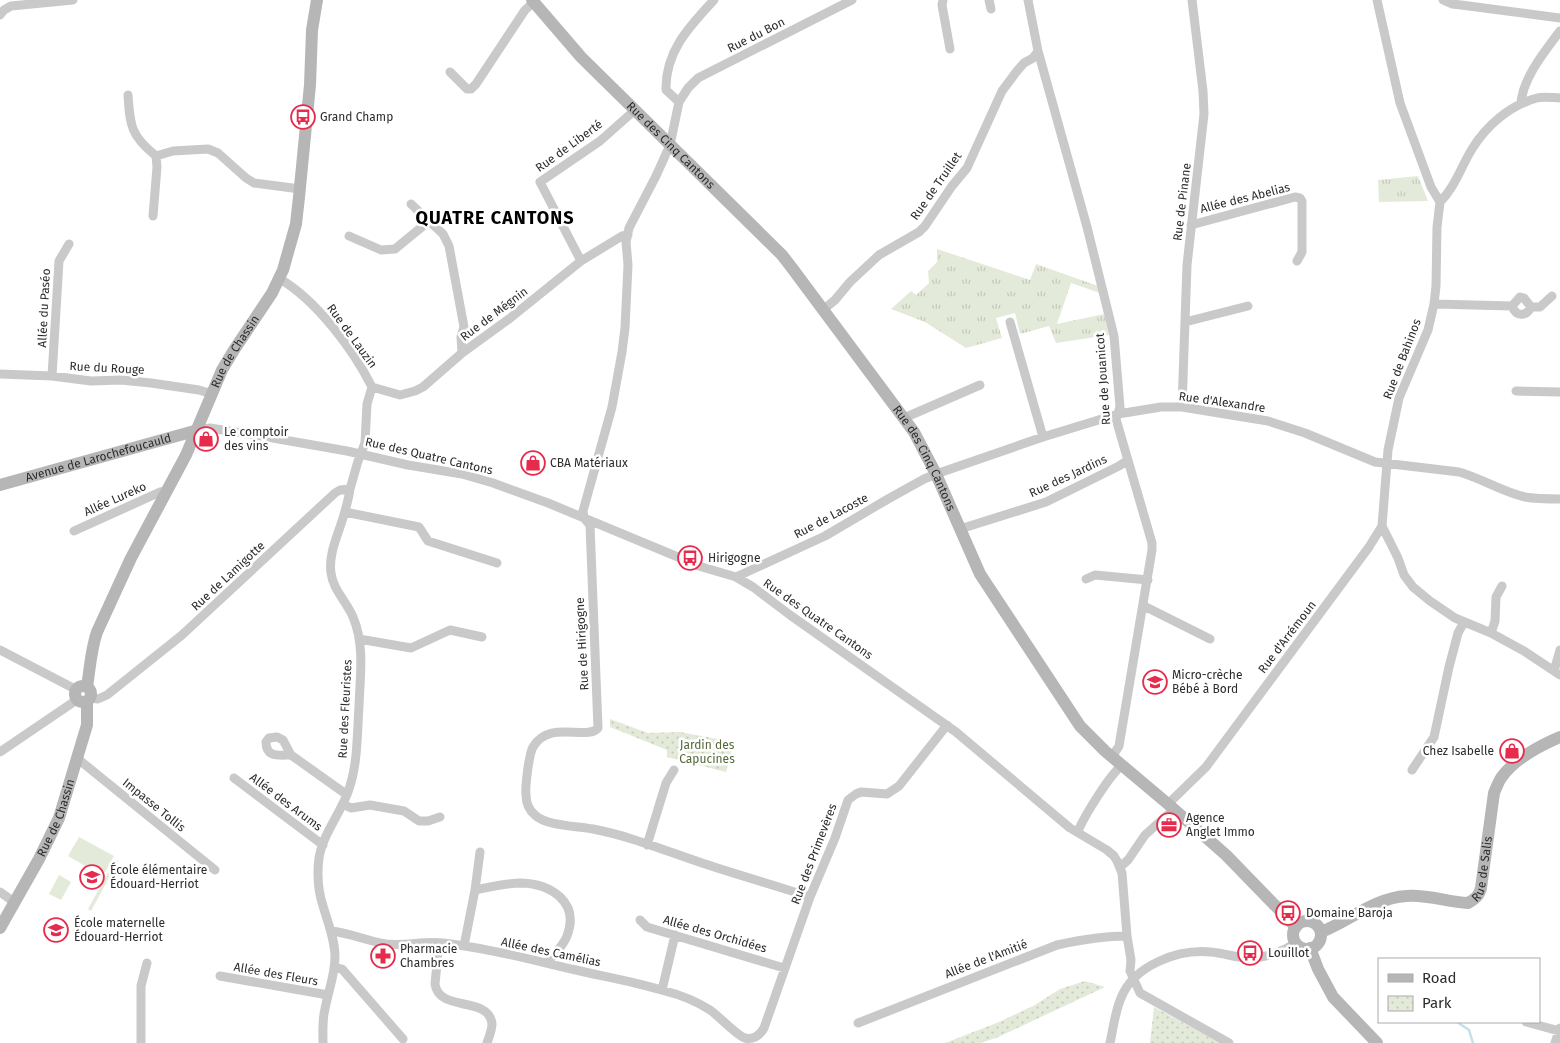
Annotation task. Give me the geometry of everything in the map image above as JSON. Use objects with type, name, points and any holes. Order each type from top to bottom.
[{"type":"street","points":[[2,13],[11,6],[20,4],[73,0]]},
{"type":"street","name":"Rue de Chassin","points":[[0,928],[58,822],[87,725],[84,695],[90,671],[93,643],[97,632],[131,558],[198,430],[217,380],[280,279],[296,224],[310,85],[312,30],[317,0]]},
{"type":"street","points":[[679,102],[666,90],[666,80],[674,49],[690,26],[714,0]]},
{"type":"street","name":"Rue du Bon","points":[[679,102],[688,88],[698,78],[852,0]]},
{"type":"street","points":[[943,0],[942,5],[950,49]]},
{"type":"street","name":"Rue de Jouanicot","points":[[1028,0],[1038,50],[1110,316],[1114,336],[1120,407],[1116,419],[1152,543],[1144,606],[1116,770],[1078,832]]},
{"type":"street","name":"Rue de Pinane","points":[[1182,407],[1191,224],[1204,114],[1192,0]]},
{"type":"street","points":[[1377,0],[1400,103],[1431,187],[1440,202],[1448,194],[1472,149],[1489,127],[1521,104],[1538,98],[1560,98]]},
{"type":"street","points":[[1443,0],[1452,4],[1560,18]]},
{"type":"street","points":[[450,72],[467,89],[471,89],[533,1]]},
{"type":"street","name":"Rue des Cinq Cantons","points":[[533,1],[581,57],[782,255],[914,432],[936,474],[980,574],[1080,726],[1105,752],[1171,806],[1226,855],[1296,927]]},
{"type":"street","points":[[1521,104],[1522,91],[1544,52],[1560,31]]},
{"type":"street","name":"Rue de Truillet","points":[[823,310],[879,255],[919,232],[925,226],[952,186],[967,168],[1002,91],[1024,63],[1033,58],[1038,50]]},
{"type":"street","points":[[128,95],[130,121],[136,137],[156,156],[157,167],[153,216]]},
{"type":"street","name":"Rue de Hirigogne","points":[[679,102],[670,145],[629,228],[626,242],[628,274],[622,352],[612,407],[583,512],[584,518],[590,525],[598,728],[591,732],[555,732],[545,735],[538,740],[530,754],[527,802],[534,814],[546,821],[609,832],[810,897]]},
{"type":"street","name":"Rue de Liberté","points":[[581,261],[540,182],[600,141],[635,110]]},
{"type":"street","points":[[156,156],[173,151],[208,149],[218,153],[254,183],[300,189]]},
{"type":"street","name":"Allée des Abelias","points":[[1191,224],[1295,197],[1300,198],[1302,201],[1302,252],[1297,261]]},
{"type":"street","name":"Rue de Bahinos","points":[[1382,526],[1388,450],[1399,398],[1428,330],[1434,304],[1437,227],[1440,202]]},
{"type":"street","points":[[411,204],[442,234],[449,246],[464,327],[461,338],[462,353]]},
{"type":"street","points":[[349,236],[381,250],[395,249],[429,221]]},
{"type":"street","name":"Rue de Mégnin","points":[[372,387],[400,395],[415,392],[581,261],[622,236],[628,235]]},
{"type":"street","name":"Allée du Paséo","points":[[52,376],[60,261],[69,244]]},
{"type":"street","name":"Rue de Lauzin","points":[[280,279],[304,296],[326,320],[360,365],[372,387],[367,404],[365,443],[360,454]]},
{"type":"street","points":[[1434,304],[1512,306],[1520,298],[1524,298],[1531,307],[1540,307],[1552,296]]},
{"type":"street","points":[[1185,322],[1248,306]]},
{"type":"street","points":[[1010,322],[1043,437]]},
{"type":"street","name":"Rue du Rouge","points":[[0,374],[52,376],[91,382],[121,380],[200,390],[212,394]]},
{"type":"street","points":[[904,418],[980,385]]},
{"type":"street","points":[[1516,391],[1560,392]]},
{"type":"street","name":"Rue d'Alexandre","points":[[936,474],[1043,437],[1118,414],[1161,407],[1182,407],[1268,421],[1305,433],[1375,462],[1459,472],[1525,497],[1560,499]]},
{"type":"street","name":"Rue des Quatre Cantons","points":[[198,430],[210,428],[462,474],[548,502],[702,567],[736,577],[947,725],[1070,828],[1114,856],[1120,867]]},
{"type":"street","name":"Avenue de Larochefoucauld","points":[[0,485],[198,430]]},
{"type":"street","points":[[350,489],[360,454]]},
{"type":"street","name":"Rue des Jardins","points":[[960,529],[1046,502],[1128,460]]},
{"type":"street","name":"Rue de Lacoste","points":[[736,577],[825,536],[888,499],[936,474]]},
{"type":"street","name":"Rue des Fleuristes","points":[[323,1043],[322,1024],[334,967],[335,948],[318,881],[319,856],[322,845],[347,793],[354,772],[361,658],[360,639],[354,618],[333,582],[330,573],[332,551],[345,512],[350,489]]},
{"type":"street","name":"Rue de Lamigotte","points":[[0,752],[84,695],[98,699],[103,698],[182,635],[335,493],[340,490],[350,489]]},
{"type":"street","name":"Allée Lureko","points":[[74,531],[166,491]]},
{"type":"street","points":[[345,512],[419,527],[428,541],[496,563]]},
{"type":"street","points":[[1382,526],[1404,575],[1413,587],[1430,602],[1455,618],[1491,633],[1524,651],[1557,673],[1560,650]]},
{"type":"street","name":"Rue d'Arrémoun","points":[[1120,867],[1128,860],[1145,835],[1206,767],[1369,547],[1382,526]]},
{"type":"street","points":[[1086,579],[1095,575],[1148,580]]},
{"type":"street","points":[[1491,633],[1495,621],[1496,597],[1502,586]]},
{"type":"street","points":[[1144,606],[1210,638]]},
{"type":"street","points":[[1412,770],[1434,737],[1449,667],[1458,633],[1464,622]]},
{"type":"street","points":[[360,639],[411,648],[450,630],[482,637]]},
{"type":"street","points":[[0,650],[84,695]]},
{"type":"street","name":"Rue des Primevères","points":[[752,1038],[758,1036],[764,1028],[810,897],[835,838],[848,800],[861,792],[882,795],[892,792],[899,786],[947,725]]},
{"type":"street","name":"Rue de Salis","points":[[1321,932],[1381,902],[1396,898],[1417,896],[1468,902],[1475,899],[1481,888],[1494,793],[1500,780],[1510,768],[1530,753],[1560,737]]},
{"type":"street","points":[[291,755],[347,793]]},
{"type":"street","name":"Impasse Tollis","points":[[78,759],[215,870]]},
{"type":"street","points":[[647,845],[666,783],[674,770]]},
{"type":"street","name":"Allée des Arums","points":[[234,778],[322,845]]},
{"type":"street","points":[[342,804],[351,808],[370,805],[404,811],[419,821],[428,821],[440,817]]},
{"type":"street","points":[[464,946],[480,852]]},
{"type":"street","points":[[1120,867],[1131,960],[1130,971],[1140,993],[1229,1043]]},
{"type":"street","points":[[475,890],[520,883],[538,885],[554,891],[565,901],[570,914],[567,936],[561,947],[546,963]]},
{"type":"street","points":[[0,892],[14,902]]},
{"type":"street","name":"Allée des Orchidées","points":[[640,920],[646,927],[784,968]]},
{"type":"street","points":[[1307,921],[1316,924],[1321,932],[1318,944],[1310,948],[1302,947],[1296,943],[1294,935],[1296,927],[1303,922],[1307,921]]},
{"type":"street","name":"Allée des Camélias","points":[[331,931],[388,944],[439,942],[464,946],[662,990],[685,997],[702,1005],[721,1018],[739,1035],[745,1038],[752,1038]]},
{"type":"street","points":[[662,990],[675,935]]},
{"type":"street","name":"Allée de l'Amitié","points":[[858,1023],[1057,945],[1085,938],[1127,936]]},
{"type":"street","points":[[439,942],[436,990],[445,999],[479,1008],[488,1013],[492,1024],[488,1043]]},
{"type":"street","points":[[1110,1043],[1121,998],[1133,978],[1147,967],[1192,952],[1211,952],[1245,958],[1258,958],[1291,947],[1296,943]]},
{"type":"street","points":[[1310,948],[1318,969],[1333,998],[1377,1043]]},
{"type":"street","points":[[141,1043],[141,986],[147,963]]},
{"type":"street","points":[[334,967],[342,969],[403,1039]]},
{"type":"street","name":"Allée des Fleurs","points":[[220,976],[328,996]]},
{"type":"street","points":[[1531,1023],[1559,1029],[1554,1043]]},
{"type":"green space","points":[[1418,176],[1428,201],[1379,202],[1378,180]]},
{"type":"green space","points":[[937,249],[1030,280],[1036,264],[1098,286],[1100,293],[1071,283],[1057,324],[1104,314],[1109,335],[1056,343],[1049,326],[1020,334],[1015,313],[996,318],[1002,338],[966,348],[925,322],[891,309],[911,291],[916,295],[929,283],[928,271],[937,262]]},
{"type":"green space","name":"Jardin des Capucines","points":[[610,719],[648,733],[680,732],[733,744],[726,772],[667,757],[667,750],[610,727]]},
{"type":"green space","points":[[79,837],[114,856],[103,876],[68,856]]},
{"type":"green space","points":[[115,860],[118,861],[91,911],[88,909]]},
{"type":"green space","points":[[59,875],[71,882],[61,900],[49,894]]},
{"type":"green space","points":[[1085,981],[1105,987],[996,1038],[980,1043],[945,1043],[999,1022],[1035,1005],[1060,989]]},
{"type":"green space","points":[[1154,1007],[1221,1043],[1150,1043]]},
{"type":"waterway","points":[[1458,1023],[1469,1030],[1473,1043]]},
{"type":"place","name":"Grand Champ","points":[[303,117]]},
{"type":"place","name":"Le comptoir des vins","points":[[206,439]]},
{"type":"place","name":"CBA Matériaux","points":[[533,463]]},
{"type":"place","name":"Hirigogne","points":[[690,558]]},
{"type":"place","name":"Micro-crèche Bébé à Bord","points":[[1155,682]]},
{"type":"place","name":"Chez Isabelle","points":[[1512,751]]},
{"type":"place","name":"Agence Anglet Immo","points":[[1169,825]]},
{"type":"place","name":"École élémentaire Édouard-Herriot","points":[[92,877]]},
{"type":"place","name":"Domaine Baroja","points":[[1288,913]]},
{"type":"place","name":"École maternelle Édouard-Herriot","points":[[56,930]]},
{"type":"place","name":"Louillot","points":[[1250,953]]},
{"type":"place","name":"Pharmacie Chambres","points":[[383,956]]},
{"type":"district","name":"QUATRE CANTONS","points":[[495,218]]}]
